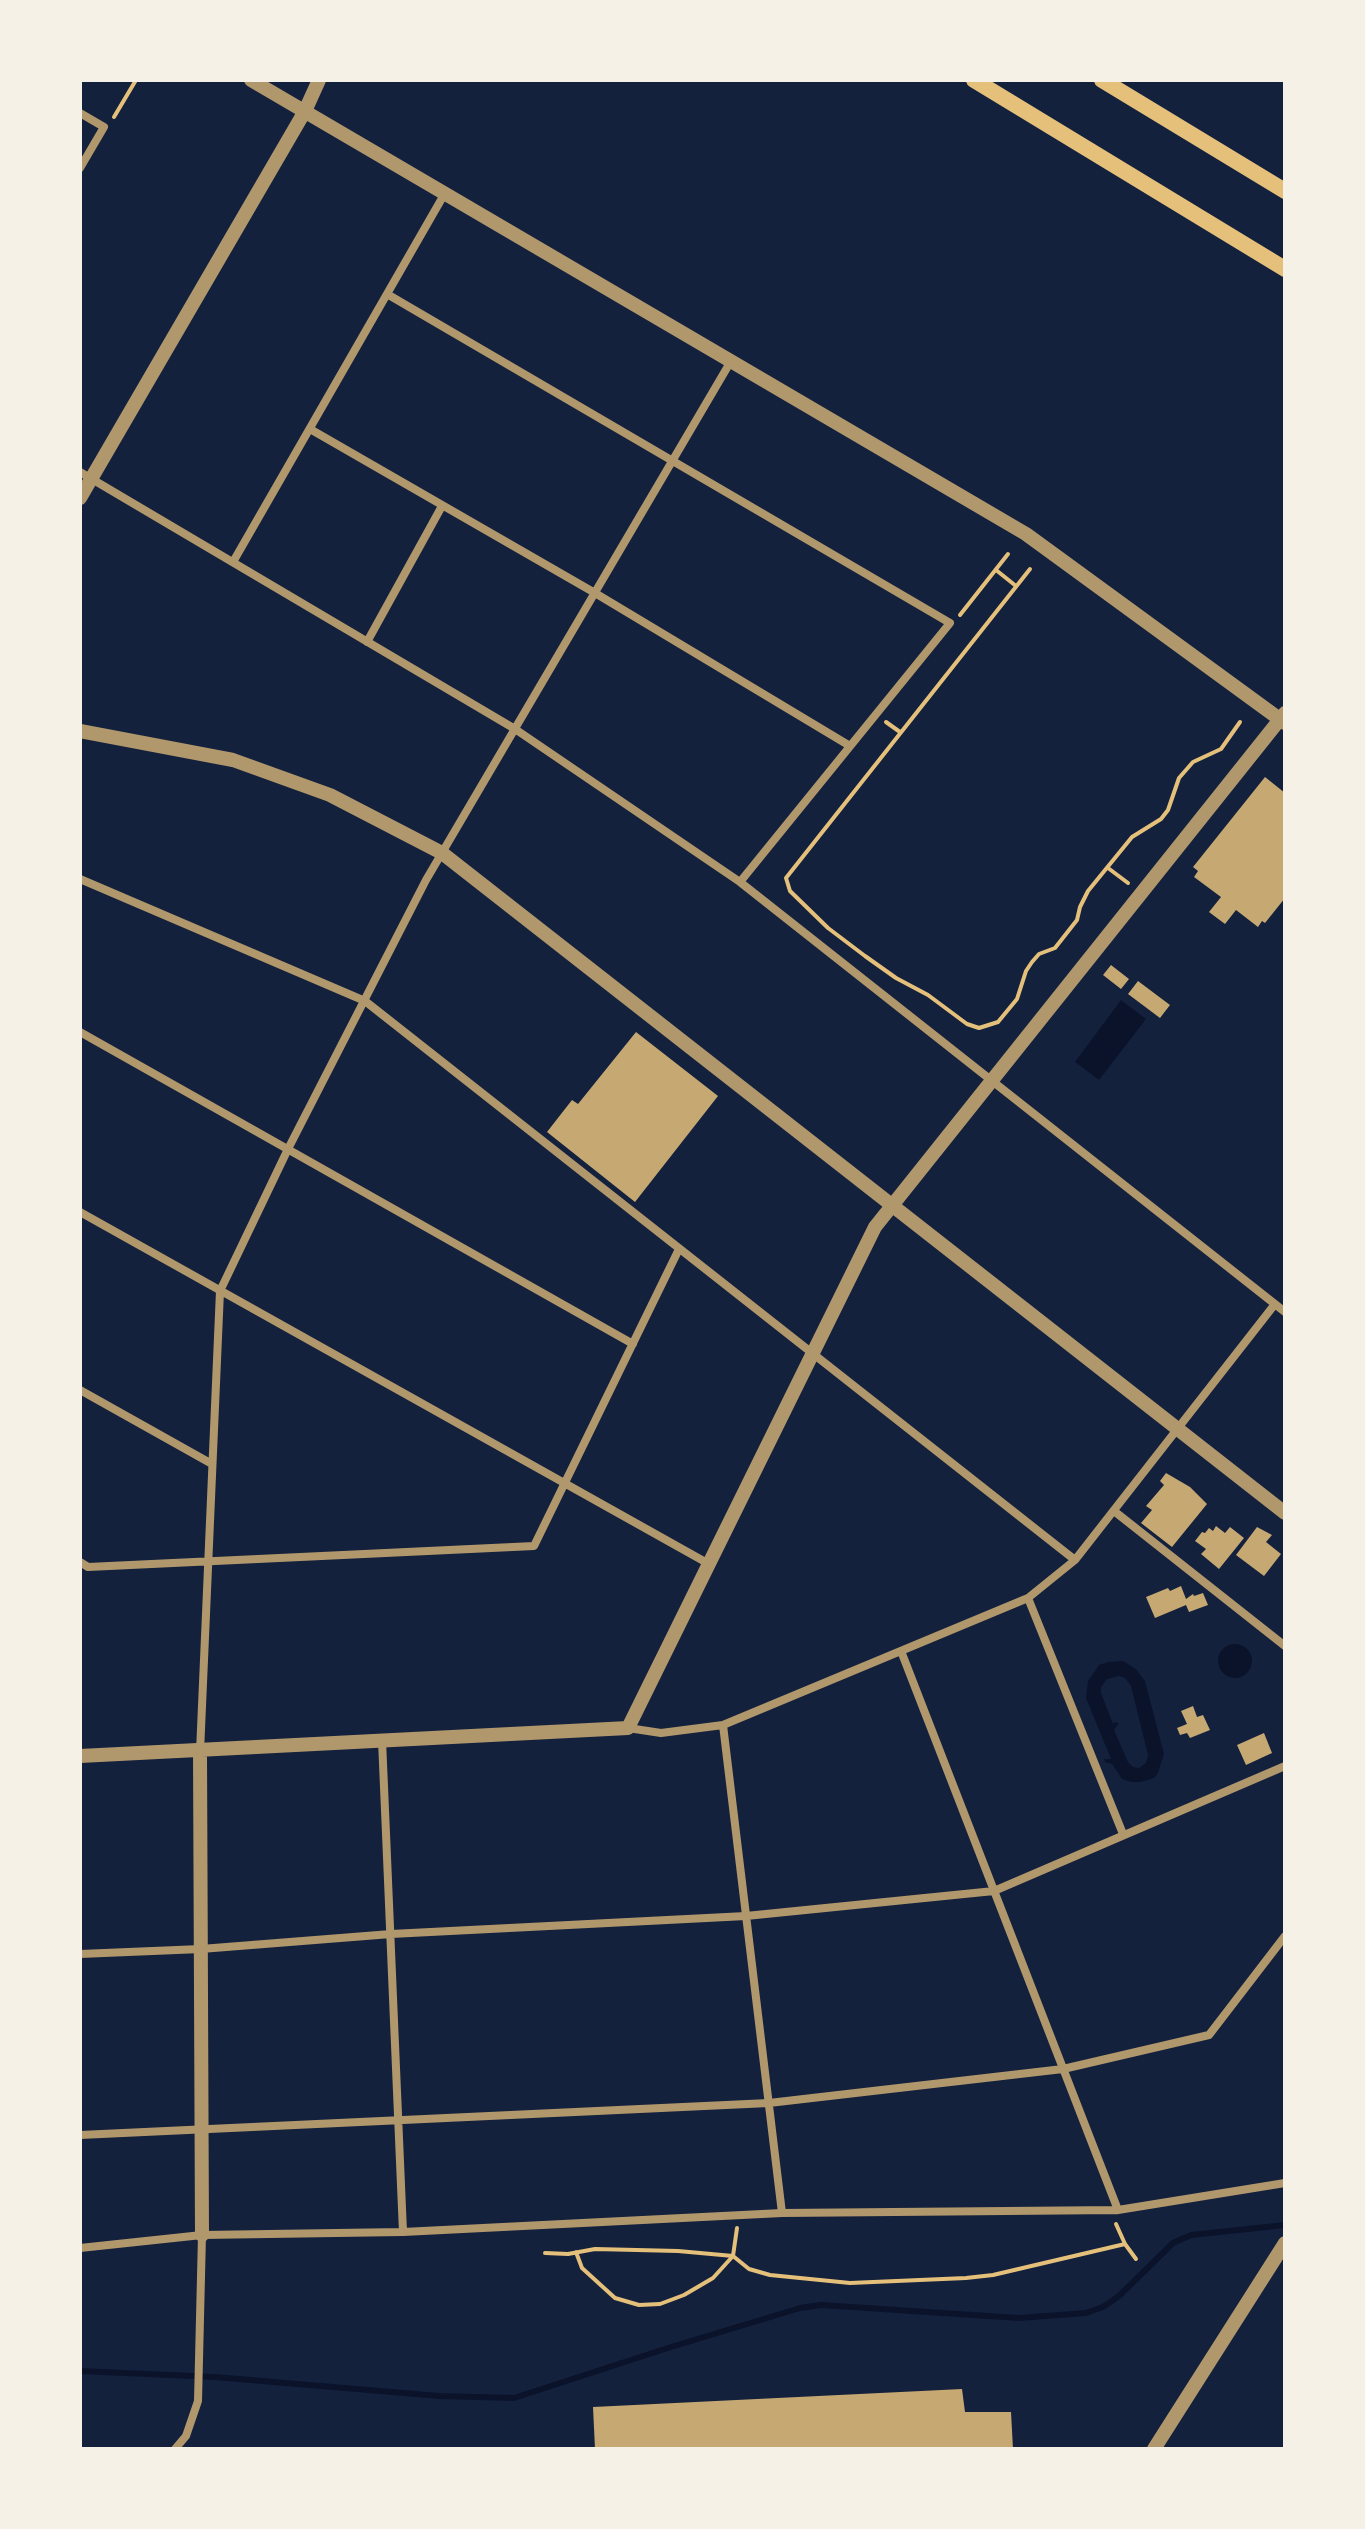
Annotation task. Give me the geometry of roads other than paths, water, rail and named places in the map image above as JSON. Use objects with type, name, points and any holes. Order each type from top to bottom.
[{"type":"main road","points":[[974,80],[1285,269]]},
{"type":"main road","points":[[1102,80],[1285,191]]},
{"type":"street","points":[[251,80],[1026,534],[1283,718],[875,1227],[628,1728]]},
{"type":"street","points":[[80,498],[86,475],[305,111],[319,80]]},
{"type":"street","points":[[80,113],[104,127],[80,168]]},
{"type":"street","points":[[233,562],[445,193]]},
{"type":"street","points":[[387,294],[950,623],[740,882]]},
{"type":"street","points":[[175,2449],[186,2436],[198,2401],[200,2369],[200,1752],[220,1291],[288,1149],[442,853],[731,361]]},
{"type":"street","points":[[310,429],[595,593],[850,746]]},
{"type":"street","points":[[86,475],[515,729],[740,882],[1285,1312]]},
{"type":"street","points":[[367,642],[442,506]]},
{"type":"street","points":[[80,731],[233,760],[330,795],[442,853],[1285,1513]]},
{"type":"street","points":[[80,879],[365,1001],[1075,1560]]},
{"type":"street","points":[[80,1032],[633,1344]]},
{"type":"street","points":[[80,1212],[709,1564]]},
{"type":"street","points":[[80,1562],[88,1567],[534,1546],[679,1249]]},
{"type":"street","points":[[80,1756],[628,1728],[661,1733],[723,1725],[1028,1598],[1075,1560],[1275,1304]]},
{"type":"street","points":[[80,1390],[212,1464]]},
{"type":"street","points":[[1114,1511],[1285,1646]]},
{"type":"street","points":[[1028,1598],[1123,1834]]},
{"type":"street","points":[[901,1651],[1118,2210]]},
{"type":"street","points":[[723,1725],[782,2213]]},
{"type":"street","points":[[382,1740],[403,2232]]},
{"type":"street","points":[[80,1954],[746,1916],[994,1891],[1285,1766]]},
{"type":"street","points":[[80,2135],[769,2103],[1063,2069],[1209,2035],[1285,1936]]},
{"type":"street","points":[[80,2248],[202,2235],[403,2232],[782,2213],[1118,2210],[1285,2183]]},
{"type":"street","points":[[1154,2449],[1285,2243]]},
{"type":"water","points":[[1121,1000],[1146,1019],[1099,1080],[1075,1062]]},
{"type":"water","points":[[1235,1644],[1247,1649],[1252,1661],[1247,1673],[1235,1678],[1223,1673],[1218,1661],[1223,1649]]},
{"type":"water","points":[[1123,1661],[1136,1669],[1145,1681],[1164,1754],[1154,1778],[1131,1782],[1122,1779],[1112,1764],[1105,1762],[1104,1759],[1111,1759],[1086,1698],[1088,1681],[1099,1665]],"holes":[[[1125,1678],[1131,1686],[1148,1755],[1146,1763],[1139,1768],[1128,1762],[1114,1730],[1119,1723],[1113,1724],[1101,1693],[1107,1679]]]},
{"type":"waterway","points":[[80,2371],[215,2377],[439,2396],[514,2398],[800,2308],[821,2305],[1019,2318],[1086,2313],[1103,2307],[1119,2296],[1173,2243],[1191,2235],[1285,2225]]}]
